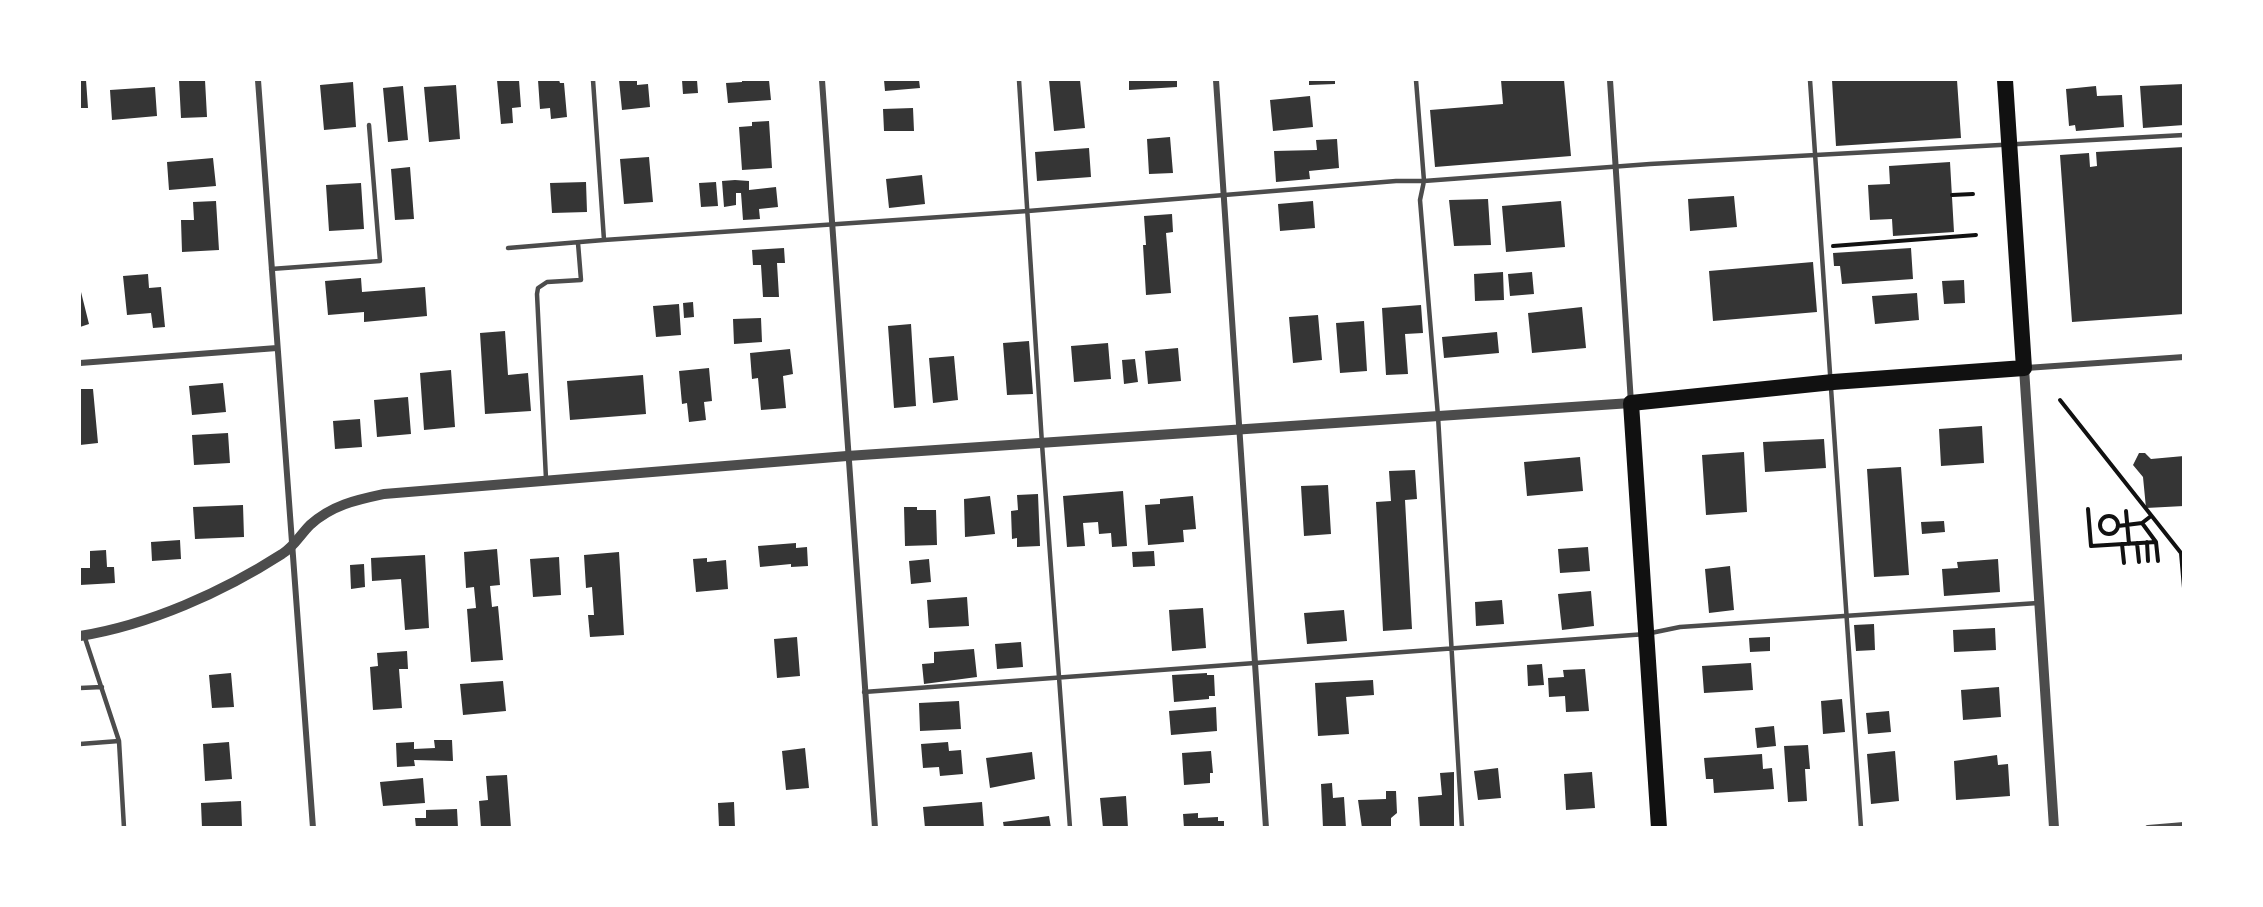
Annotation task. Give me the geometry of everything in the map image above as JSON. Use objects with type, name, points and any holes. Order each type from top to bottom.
[{"type":"highway","points":[[1659,828],[1631,403],[1833,382],[2024,368],[2005,80]]},
{"type":"street","points":[[258,80],[313,828]]},
{"type":"street","points":[[822,80],[830,224],[874,828]]},
{"type":"street","points":[[1216,80],[1266,828]]},
{"type":"street","points":[[82,635],[147,618],[205,595],[291,548],[328,510],[352,500],[384,494],[847,456],[1631,403],[1610,80]]},
{"type":"street","points":[[80,363],[277,348]]},
{"type":"street","points":[[2054,828],[2024,368],[2184,357]]},
{"type":"street","points":[[2148,828],[2184,825]]},
{"type":"lane","points":[[593,80],[604,240]]},
{"type":"lane","points":[[1019,80],[1042,444],[1070,828]]},
{"type":"lane","points":[[1416,80],[1424,181],[1420,200],[1438,416],[1462,828]]},
{"type":"lane","points":[[1810,80],[1833,382],[1846,618],[1861,828]]},
{"type":"lane","points":[[271,269],[380,261],[369,125]]},
{"type":"lane","points":[[508,248],[1616,166],[2184,135]]},
{"type":"lane","points":[[546,482],[537,294],[538,288],[547,282],[581,280],[578,243]]},
{"type":"lane","points":[[864,692],[1255,661],[1646,634],[1680,627],[1846,618],[2041,603]]},
{"type":"lane","points":[[82,635],[119,741],[124,828]]},
{"type":"lane","points":[[80,688],[102,687]]},
{"type":"lane","points":[[80,744],[119,741]]},
{"type":"path","points":[[1952,195],[1973,194]]},
{"type":"path","points":[[1822,246],[1976,235]]},
{"type":"path","points":[[2060,400],[2181,553],[2184,588]]},
{"type":"path","points":[[2088,509],[2091,546],[2156,542]]},
{"type":"path","points":[[2126,511],[2129,544]]},
{"type":"path","points":[[2109,516],[2116,520],[2118,526],[2115,531],[2108,534],[2102,531],[2101,520],[2109,516]]},
{"type":"path","points":[[2118,526],[2142,523],[2151,516]]},
{"type":"path","points":[[2142,523],[2156,542],[2158,561]]},
{"type":"path","points":[[2089,527],[2100,526]]},
{"type":"path","points":[[2108,534],[2109,545]]},
{"type":"path","points":[[2147,542],[2148,561]]},
{"type":"path","points":[[2137,543],[2139,562]]},
{"type":"path","points":[[2122,544],[2124,563]]},
{"type":"building","points":[[80,80],[86,80],[88,108],[80,108]]},
{"type":"building","points":[[179,80],[205,80],[207,117],[181,118]]},
{"type":"building","points":[[497,80],[519,80],[521,107],[512,108],[513,123],[501,124]]},
{"type":"building","points":[[538,80],[559,80],[560,83],[564,83],[567,117],[551,119],[550,108],[540,109]]},
{"type":"building","points":[[619,80],[637,80],[637,85],[648,84],[650,107],[622,110]]},
{"type":"building","points":[[682,80],[697,80],[698,93],[683,94]]},
{"type":"building","points":[[742,80],[769,80],[771,100],[728,103],[726,83],[742,82]]},
{"type":"building","points":[[884,80],[919,80],[920,88],[885,91]]},
{"type":"building","points":[[1049,80],[1080,80],[1085,128],[1054,131]]},
{"type":"building","points":[[1129,80],[1177,80],[1177,87],[1129,90]]},
{"type":"building","points":[[1309,80],[1335,80],[1335,84],[1309,85]]},
{"type":"building","points":[[1501,80],[1564,80],[1571,156],[1435,167],[1430,110],[1503,104]]},
{"type":"building","points":[[1832,80],[1957,80],[1961,138],[1836,146]]},
{"type":"building","points":[[353,82],[356,127],[324,130],[320,85]]},
{"type":"building","points":[[2184,84],[2184,125],[2143,128],[2140,86]]},
{"type":"building","points":[[456,85],[460,139],[429,142],[424,87]]},
{"type":"building","points":[[403,86],[408,140],[388,142],[383,88]]},
{"type":"building","points":[[2096,86],[2097,96],[2122,95],[2124,127],[2076,131],[2075,125],[2069,126],[2066,89]]},
{"type":"building","points":[[155,87],[157,116],[112,120],[110,90]]},
{"type":"building","points":[[1310,96],[1313,127],[1273,131],[1270,100]]},
{"type":"building","points":[[913,108],[914,131],[884,131],[883,109]]},
{"type":"building","points":[[769,121],[772,168],[742,170],[739,127],[752,126],[752,122]]},
{"type":"building","points":[[1170,137],[1173,173],[1149,174],[1147,139]]},
{"type":"building","points":[[1337,139],[1339,168],[1309,171],[1310,179],[1276,182],[1274,151],[1317,150],[1316,140]]},
{"type":"building","points":[[2184,147],[2184,314],[2072,322],[2060,155],[2089,153],[2090,167],[2097,166],[2096,152]]},
{"type":"building","points":[[1089,148],[1091,177],[1037,181],[1035,152]]},
{"type":"building","points":[[649,157],[653,202],[624,204],[620,159]]},
{"type":"building","points":[[213,158],[216,186],[169,190],[167,162]]},
{"type":"building","points":[[1950,162],[1954,232],[1893,236],[1892,219],[1870,220],[1868,185],[1890,184],[1889,166]]},
{"type":"building","points":[[410,167],[414,219],[395,220],[391,169]]},
{"type":"building","points":[[922,175],[925,204],[889,208],[886,179]]},
{"type":"building","points":[[722,181],[749,181],[749,190],[776,187],[778,207],[759,209],[760,219],[743,220],[741,193],[736,193],[736,205],[724,207]]},
{"type":"building","points":[[586,182],[587,212],[552,213],[550,183]]},
{"type":"building","points":[[716,182],[718,206],[701,207],[699,183]]},
{"type":"building","points":[[361,183],[364,229],[329,231],[326,185]]},
{"type":"building","points":[[1734,196],[1737,227],[1690,231],[1688,199]]},
{"type":"building","points":[[1488,199],[1491,245],[1454,246],[1449,200]]},
{"type":"building","points":[[216,201],[219,250],[182,252],[181,220],[194,220],[193,202]]},
{"type":"building","points":[[1313,201],[1315,228],[1280,231],[1278,204]]},
{"type":"building","points":[[1561,201],[1565,247],[1506,252],[1502,206]]},
{"type":"building","points":[[1172,214],[1173,232],[1166,233],[1171,293],[1146,295],[1144,216]]},
{"type":"building","points":[[784,248],[785,263],[777,263],[779,297],[763,297],[761,265],[753,265],[752,250]]},
{"type":"building","points":[[1911,248],[1913,279],[1842,284],[1840,266],[1834,266],[1833,253]]},
{"type":"building","points":[[1813,262],[1817,312],[1713,321],[1709,271]]},
{"type":"building","points":[[1503,272],[1504,300],[1475,301],[1474,274]]},
{"type":"building","points":[[1532,272],[1534,294],[1510,296],[1508,274]]},
{"type":"building","points":[[148,274],[149,288],[161,287],[165,327],[153,328],[151,313],[127,315],[123,276]]},
{"type":"building","points":[[361,278],[362,292],[425,287],[427,316],[364,322],[364,312],[328,315],[325,281]]},
{"type":"building","points":[[1964,280],[1965,303],[1944,304],[1942,281]]},
{"type":"building","points":[[80,288],[89,324],[80,327]]},
{"type":"building","points":[[1917,293],[1919,320],[1875,324],[1872,296]]},
{"type":"building","points":[[693,302],[694,317],[684,318],[683,303]]},
{"type":"building","points":[[679,304],[681,335],[656,337],[653,306]]},
{"type":"building","points":[[1421,305],[1423,333],[1405,334],[1408,374],[1386,375],[1382,308]]},
{"type":"building","points":[[1582,307],[1586,348],[1532,353],[1528,313]]},
{"type":"building","points":[[1318,315],[1322,360],[1293,363],[1289,317]]},
{"type":"building","points":[[761,318],[762,342],[734,344],[733,319]]},
{"type":"building","points":[[1364,321],[1367,371],[1340,373],[1336,323]]},
{"type":"building","points":[[911,324],[916,406],[894,408],[888,326]]},
{"type":"building","points":[[505,331],[508,375],[528,373],[531,411],[485,414],[480,333]]},
{"type":"building","points":[[1497,332],[1499,353],[1444,358],[1442,337]]},
{"type":"building","points":[[1029,341],[1033,394],[1007,395],[1003,343]]},
{"type":"building","points":[[1108,343],[1111,379],[1074,382],[1071,346]]},
{"type":"building","points":[[1178,348],[1181,381],[1148,384],[1145,351]]},
{"type":"building","points":[[790,349],[793,374],[783,376],[786,408],[761,410],[758,378],[752,379],[750,353]]},
{"type":"building","points":[[954,356],[958,400],[933,403],[929,358]]},
{"type":"building","points":[[1135,359],[1138,382],[1124,384],[1122,360]]},
{"type":"building","points":[[709,368],[712,401],[704,402],[706,420],[689,422],[687,403],[682,404],[679,371]]},
{"type":"building","points":[[451,370],[455,427],[424,430],[420,373]]},
{"type":"building","points":[[643,375],[646,414],[570,420],[567,381]]},
{"type":"building","points":[[223,383],[226,412],[192,415],[189,386]]},
{"type":"building","points":[[80,389],[93,389],[98,443],[80,445]]},
{"type":"building","points":[[408,397],[411,434],[377,437],[374,400]]},
{"type":"building","points":[[360,419],[362,447],[335,449],[333,421]]},
{"type":"building","points":[[1982,426],[1984,463],[1941,466],[1939,429]]},
{"type":"building","points":[[228,433],[230,463],[194,465],[192,435]]},
{"type":"building","points":[[1824,439],[1826,468],[1765,472],[1763,442]]},
{"type":"building","points":[[1744,452],[1747,512],[1706,515],[1702,455]]},
{"type":"building","points":[[2139,453],[2145,453],[2151,459],[2184,456],[2184,506],[2146,508],[2143,477],[2133,465]]},
{"type":"building","points":[[1580,457],[1583,491],[1527,496],[1524,462]]},
{"type":"building","points":[[1901,467],[1909,575],[1874,577],[1867,469]]},
{"type":"building","points":[[1415,470],[1417,499],[1405,500],[1412,629],[1383,631],[1376,502],[1391,501],[1389,471]]},
{"type":"building","points":[[1328,485],[1331,534],[1304,536],[1301,486]]},
{"type":"building","points":[[1123,491],[1127,546],[1112,547],[1111,533],[1099,534],[1098,522],[1083,523],[1085,546],[1067,547],[1063,496]]},
{"type":"building","points":[[1038,494],[1040,546],[1017,547],[1017,538],[1012,539],[1011,511],[1018,510],[1017,495]]},
{"type":"building","points":[[990,496],[995,534],[965,537],[964,499]]},
{"type":"building","points":[[1193,496],[1196,529],[1183,530],[1184,542],[1148,545],[1145,505],[1160,504],[1160,499]]},
{"type":"building","points":[[243,505],[244,537],[195,539],[193,507]]},
{"type":"building","points":[[904,507],[936,510],[937,545],[905,546]]},
{"type":"building","points":[[1944,521],[1945,532],[1922,534],[1921,522]]},
{"type":"building","points":[[180,540],[181,559],[152,561],[151,542]]},
{"type":"building","points":[[796,543],[796,548],[807,547],[808,566],[791,567],[791,564],[760,567],[758,546]]},
{"type":"building","points":[[1588,547],[1590,571],[1560,573],[1558,549]]},
{"type":"building","points":[[497,549],[500,585],[490,586],[492,607],[498,606],[503,660],[471,662],[467,609],[476,608],[474,587],[466,588],[464,552]]},
{"type":"building","points":[[106,550],[107,567],[114,567],[115,583],[80,585],[80,568],[90,568],[90,551]]},
{"type":"building","points":[[1154,551],[1155,566],[1133,567],[1132,552]]},
{"type":"building","points":[[619,552],[624,635],[590,637],[588,615],[594,615],[592,587],[586,588],[584,555]]},
{"type":"building","points":[[425,555],[429,628],[405,630],[401,579],[372,581],[371,558]]},
{"type":"building","points":[[559,557],[561,595],[533,597],[530,559]]},
{"type":"building","points":[[707,558],[707,562],[726,560],[728,589],[696,592],[693,559]]},
{"type":"building","points":[[929,559],[931,582],[911,584],[909,561]]},
{"type":"building","points":[[1998,559],[2000,592],[1944,596],[1942,569],[1958,568],[1957,562]]},
{"type":"building","points":[[364,564],[365,587],[351,589],[350,565]]},
{"type":"building","points":[[1730,566],[1734,610],[1709,613],[1705,569]]},
{"type":"building","points":[[1591,591],[1594,626],[1562,630],[1558,594]]},
{"type":"building","points":[[967,597],[969,626],[929,628],[927,600]]},
{"type":"building","points":[[1502,600],[1504,624],[1476,626],[1475,602]]},
{"type":"building","points":[[1203,608],[1206,648],[1172,651],[1169,610]]},
{"type":"building","points":[[1344,610],[1347,641],[1307,644],[1304,613]]},
{"type":"building","points":[[1874,624],[1875,650],[1856,651],[1854,625]]},
{"type":"building","points":[[1995,628],[1996,650],[1954,652],[1953,630]]},
{"type":"building","points":[[797,637],[800,676],[777,678],[774,639]]},
{"type":"building","points":[[1770,637],[1770,651],[1750,652],[1749,638]]},
{"type":"building","points":[[1021,642],[1023,667],[997,669],[995,644]]},
{"type":"building","points":[[974,649],[977,677],[924,684],[922,664],[934,663],[934,652]]},
{"type":"building","points":[[407,651],[408,669],[399,669],[402,708],[373,710],[370,667],[378,666],[377,653]]},
{"type":"building","points":[[1751,663],[1753,690],[1704,693],[1702,666]]},
{"type":"building","points":[[1542,664],[1544,685],[1528,686],[1527,665]]},
{"type":"building","points":[[1585,669],[1589,711],[1566,712],[1565,696],[1549,697],[1548,678],[1564,677],[1563,670]]},
{"type":"building","points":[[231,673],[234,707],[212,708],[209,675]]},
{"type":"building","points":[[1207,673],[1207,675],[1214,675],[1215,696],[1209,696],[1209,699],[1174,702],[1172,675]]},
{"type":"building","points":[[1373,680],[1374,695],[1346,697],[1349,734],[1318,736],[1315,683]]},
{"type":"building","points":[[503,681],[506,711],[463,715],[460,684]]},
{"type":"building","points":[[1999,687],[2001,717],[1963,720],[1961,690]]},
{"type":"building","points":[[1842,699],[1845,732],[1823,734],[1821,701]]},
{"type":"building","points":[[959,701],[961,729],[920,731],[919,703]]},
{"type":"building","points":[[1216,707],[1217,731],[1171,735],[1169,711]]},
{"type":"building","points":[[1889,711],[1891,732],[1868,734],[1866,713]]},
{"type":"building","points":[[1774,726],[1776,746],[1757,748],[1755,728]]},
{"type":"building","points":[[434,740],[452,740],[453,761],[414,760],[415,766],[397,767],[396,743],[414,742],[414,749],[435,748]]},
{"type":"building","points":[[229,742],[232,779],[205,781],[203,744]]},
{"type":"building","points":[[948,742],[949,751],[961,750],[963,774],[940,776],[939,767],[923,768],[921,744]]},
{"type":"building","points":[[1808,745],[1810,769],[1805,769],[1807,801],[1788,802],[1784,746]]},
{"type":"building","points":[[805,748],[809,788],[786,790],[782,751]]},
{"type":"building","points":[[1211,751],[1213,773],[1210,773],[1210,783],[1184,785],[1182,753]]},
{"type":"building","points":[[1895,751],[1899,801],[1871,804],[1867,754]]},
{"type":"building","points":[[1032,752],[1035,779],[990,788],[986,758]]},
{"type":"building","points":[[1762,754],[1763,769],[1772,768],[1774,789],[1714,793],[1713,779],[1706,779],[1704,758]]},
{"type":"building","points":[[1997,755],[1998,765],[2008,764],[2010,796],[1956,800],[1954,761]]},
{"type":"building","points":[[1498,768],[1501,798],[1478,800],[1474,771]]},
{"type":"building","points":[[1454,772],[1454,828],[1420,828],[1418,797],[1442,795],[1440,773]]},
{"type":"building","points":[[1592,772],[1595,808],[1566,810],[1564,774]]},
{"type":"building","points":[[507,775],[511,828],[481,828],[479,801],[488,800],[486,776]]},
{"type":"building","points":[[423,778],[425,803],[383,806],[380,782]]},
{"type":"building","points":[[1332,783],[1333,798],[1344,797],[1346,828],[1323,828],[1321,784]]},
{"type":"building","points":[[1386,791],[1396,791],[1397,813],[1391,818],[1391,828],[1362,828],[1358,800],[1386,799]]},
{"type":"building","points":[[1126,796],[1128,828],[1103,828],[1100,798]]},
{"type":"building","points":[[241,801],[242,828],[202,828],[201,803]]},
{"type":"building","points":[[734,802],[735,828],[719,828],[718,803]]},
{"type":"building","points":[[982,802],[984,828],[925,828],[923,807]]},
{"type":"building","points":[[457,809],[458,828],[416,828],[415,818],[426,818],[426,810]]},
{"type":"building","points":[[1198,813],[1198,818],[1218,817],[1218,821],[1224,821],[1224,828],[1184,828],[1183,814]]},
{"type":"building","points":[[1049,816],[1051,828],[1004,828],[1003,822]]}]
